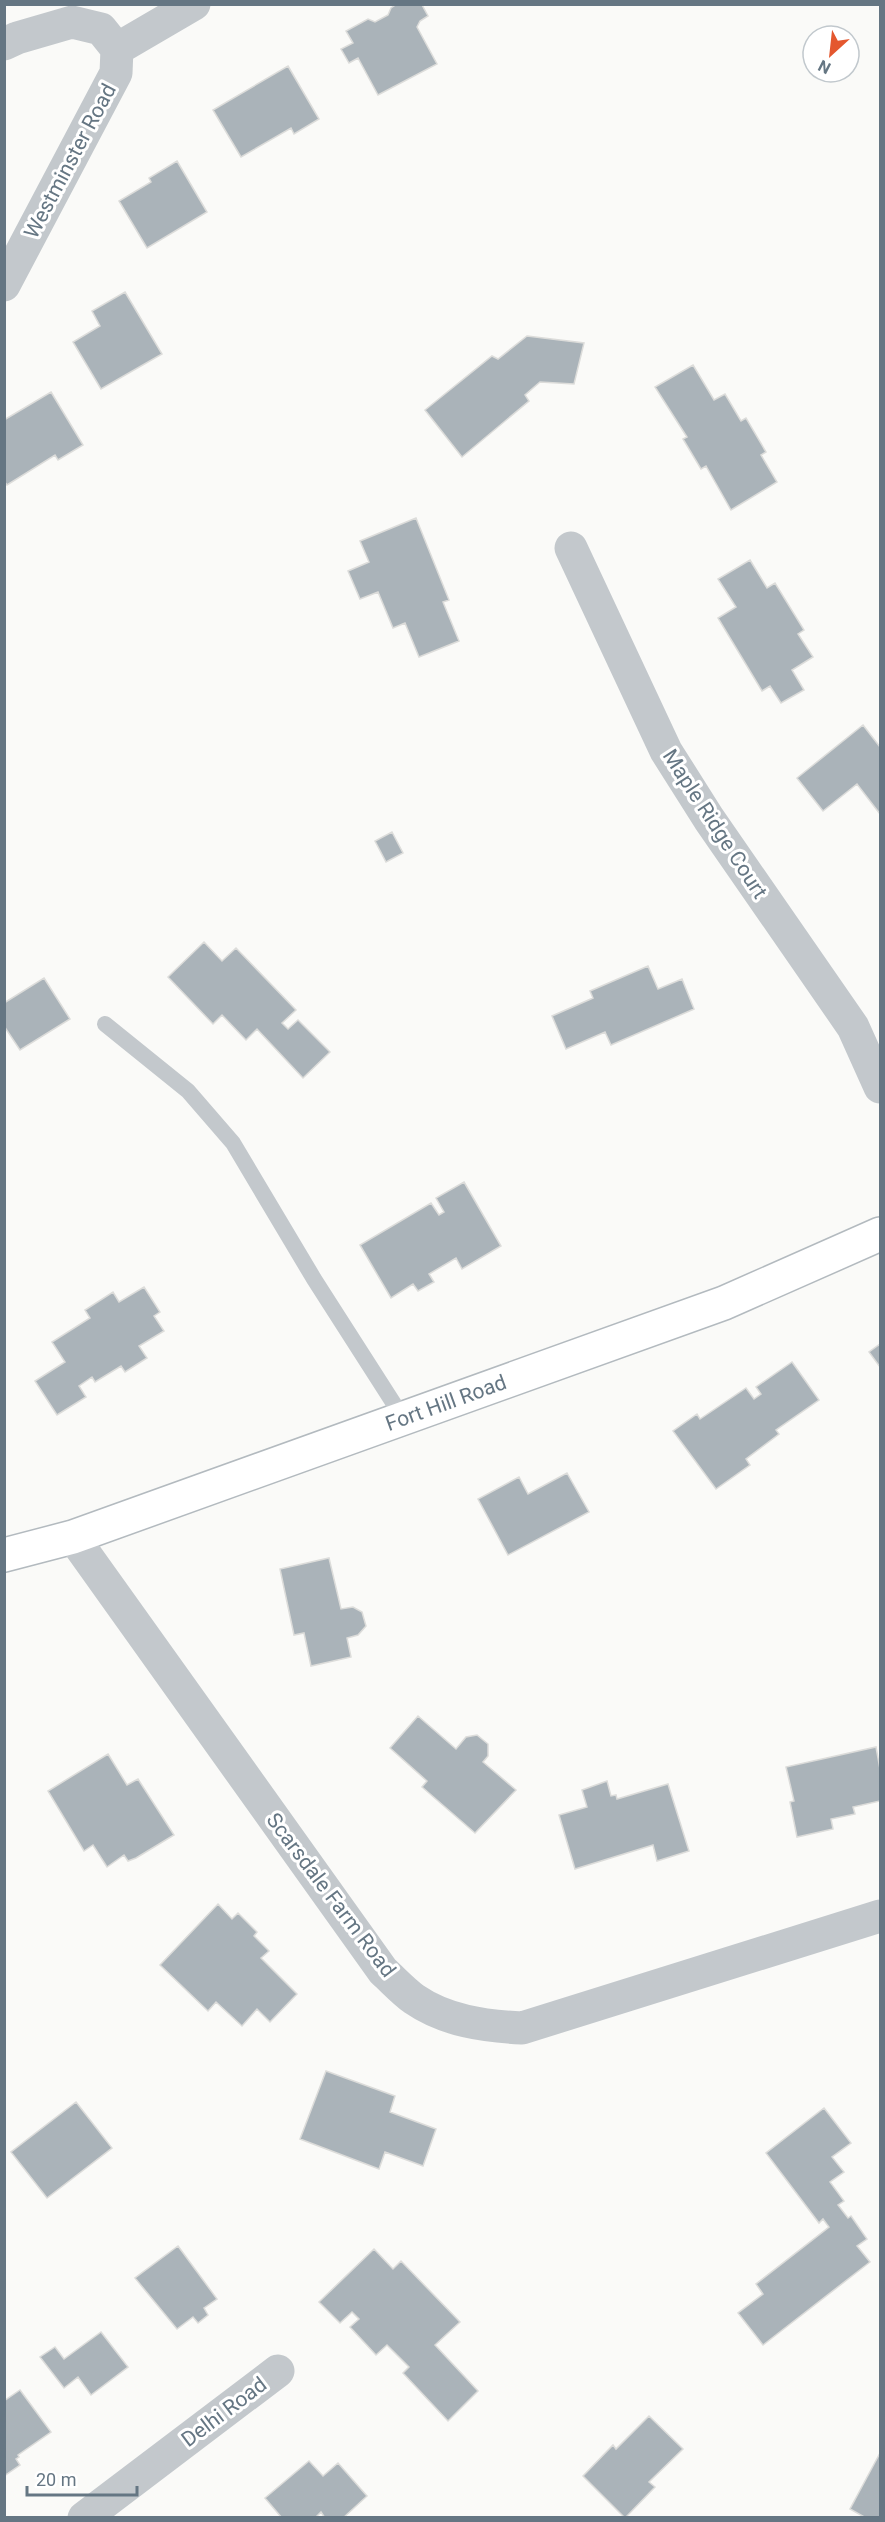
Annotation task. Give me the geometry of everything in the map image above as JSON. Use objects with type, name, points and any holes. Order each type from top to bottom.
[{"type":"street","points":[[4,44],[72,22],[102,29],[117,49],[194,4]]},
{"type":"street","name":"Westminster Road","points":[[4,285],[116,73],[117,49]]},
{"type":"street","name":"Maple Ridge Court","points":[[571,548],[666,751],[709,819],[853,1027],[880,1087]]},
{"type":"street","name":"Fort Hill Road","points":[[4,1555],[73,1537],[723,1303],[880,1234]]},
{"type":"street","name":"Scarsdale Farm Road","points":[[73,1537],[382,1971],[414,1999],[448,2016],[482,2026],[522,2028],[880,1916]]},
{"type":"street","name":"Delhi Road","points":[[84,2517],[278,2371]]},
{"type":"lane","points":[[105,1023],[188,1091],[233,1143],[403,1418]]},
{"type":"building","points":[[397,4],[422,5],[428,16],[420,21],[417,27],[437,64],[378,95],[358,58],[349,63],[341,49],[353,43],[346,31],[368,19],[375,22],[388,15],[391,8]]},
{"type":"building","points":[[288,66],[319,119],[294,134],[291,128],[241,157],[213,110]]},
{"type":"building","points":[[177,161],[207,212],[147,248],[119,201],[151,182],[149,178]]},
{"type":"building","points":[[125,292],[162,354],[101,389],[73,342],[100,326],[92,311]]},
{"type":"building","points":[[527,336],[584,343],[574,384],[540,382],[525,395],[529,401],[462,457],[425,410],[492,356],[498,359]]},
{"type":"building","points":[[693,365],[714,400],[725,394],[741,421],[746,418],[766,452],[761,455],[777,482],[731,510],[706,466],[701,469],[683,439],[687,437],[655,387]]},
{"type":"building","points":[[51,392],[83,445],[58,460],[55,455],[7,485],[4,481],[4,420]]},
{"type":"building","points":[[416,518],[449,600],[443,602],[459,641],[419,657],[405,623],[393,628],[378,592],[360,599],[348,571],[369,562],[360,541]]},
{"type":"building","points":[[750,560],[767,588],[775,583],[804,630],[798,634],[813,657],[792,670],[804,690],[781,703],[770,686],[762,691],[718,618],[736,607],[718,579]]},
{"type":"building","points":[[863,725],[880,747],[880,814],[857,784],[823,811],[797,778]]},
{"type":"building","points":[[392,832],[403,853],[386,862],[375,841]]},
{"type":"building","points":[[204,942],[222,961],[236,948],[296,1010],[282,1023],[288,1029],[298,1020],[330,1052],[303,1078],[257,1029],[246,1040],[222,1015],[213,1024],[168,977]]},
{"type":"building","points":[[648,966],[658,989],[682,979],[694,1009],[611,1045],[605,1032],[566,1049],[552,1016],[593,998],[590,991]]},
{"type":"building","points":[[44,978],[70,1019],[20,1050],[4,1026],[4,1003]]},
{"type":"building","points":[[464,1182],[501,1246],[462,1269],[456,1258],[429,1274],[434,1282],[418,1291],[413,1284],[391,1298],[360,1245],[431,1203],[439,1215],[444,1212],[436,1198]]},
{"type":"building","points":[[144,1287],[160,1312],[154,1316],[164,1331],[139,1346],[147,1358],[125,1372],[121,1366],[95,1382],[92,1377],[79,1386],[86,1397],[57,1415],[35,1381],[65,1362],[52,1342],[90,1318],[85,1310],[113,1292],[119,1302]]},
{"type":"building","points":[[880,1344],[880,1367],[869,1352]]},
{"type":"building","points":[[792,1362],[819,1400],[776,1430],[779,1434],[746,1459],[750,1465],[716,1489],[673,1431],[697,1414],[700,1419],[746,1388],[754,1399],[761,1394],[756,1387]]},
{"type":"building","points":[[567,1473],[589,1512],[508,1555],[478,1499],[519,1477],[528,1494]]},
{"type":"building","points":[[329,1558],[341,1609],[353,1607],[362,1612],[366,1626],[358,1635],[347,1638],[351,1657],[311,1666],[304,1633],[294,1635],[280,1569]]},
{"type":"building","points":[[418,1716],[456,1749],[466,1737],[477,1735],[488,1744],[488,1756],[483,1762],[516,1790],[475,1833],[422,1787],[427,1781],[390,1748]]},
{"type":"building","points":[[876,1747],[880,1769],[880,1801],[853,1807],[855,1814],[831,1819],[833,1829],[797,1837],[790,1802],[794,1801],[786,1767]]},
{"type":"building","points":[[108,1754],[127,1785],[138,1779],[174,1835],[136,1858],[128,1861],[124,1855],[107,1867],[93,1845],[84,1851],[48,1791]]},
{"type":"building","points":[[607,1781],[611,1796],[616,1795],[617,1799],[668,1784],[689,1851],[657,1861],[653,1845],[575,1869],[559,1815],[587,1807],[582,1790]]},
{"type":"building","points":[[218,1904],[232,1919],[238,1913],[257,1932],[254,1936],[269,1951],[261,1958],[297,1994],[270,2022],[257,2009],[242,2026],[216,2002],[208,2011],[160,1965]]},
{"type":"building","points":[[326,2071],[395,2096],[390,2112],[436,2129],[423,2166],[385,2152],[379,2169],[300,2139]]},
{"type":"building","points":[[76,2102],[112,2148],[47,2198],[11,2152]]},
{"type":"building","points":[[824,2108],[851,2143],[832,2157],[844,2172],[830,2182],[844,2201],[838,2205],[848,2218],[851,2216],[867,2239],[857,2246],[870,2262],[763,2345],[738,2313],[763,2294],[756,2284],[829,2227],[823,2219],[819,2223],[766,2153]]},
{"type":"building","points":[[178,2246],[217,2299],[204,2308],[208,2315],[198,2323],[193,2317],[177,2329],[135,2278]]},
{"type":"building","points":[[374,2249],[393,2269],[401,2261],[460,2322],[435,2345],[478,2391],[448,2421],[403,2373],[409,2367],[387,2345],[376,2355],[350,2327],[359,2319],[352,2312],[340,2323],[319,2302]]},
{"type":"building","points":[[101,2332],[128,2367],[91,2395],[78,2377],[64,2388],[40,2357],[55,2347],[64,2359]]},
{"type":"building","points":[[20,2390],[51,2432],[18,2455],[16,2459],[20,2465],[4,2476],[4,2401]]},
{"type":"building","points":[[649,2416],[683,2449],[649,2482],[655,2487],[625,2518],[583,2476],[613,2445],[616,2449]]},
{"type":"building","points":[[880,2453],[880,2518],[866,2518],[850,2509]]},
{"type":"building","points":[[309,2461],[323,2476],[338,2463],[367,2496],[343,2518],[325,2518],[321,2512],[315,2518],[282,2518],[265,2498]]}]
